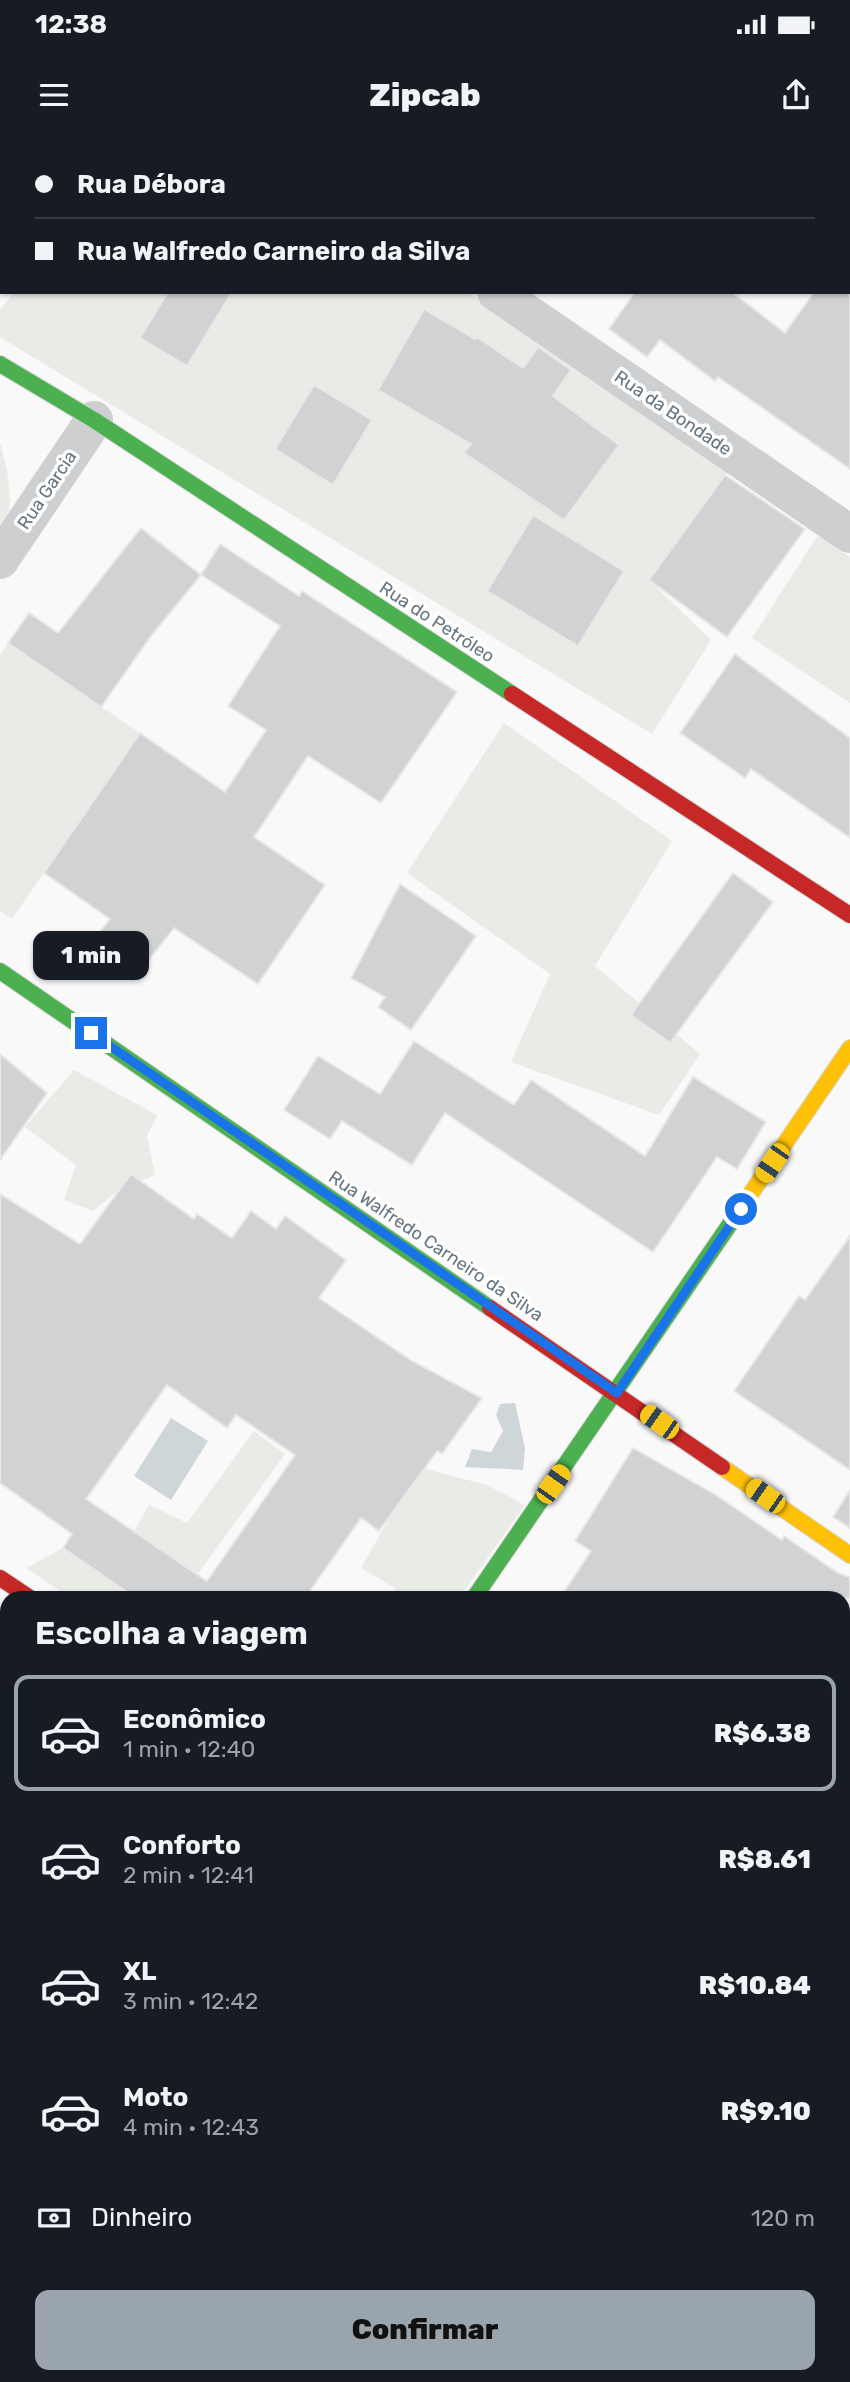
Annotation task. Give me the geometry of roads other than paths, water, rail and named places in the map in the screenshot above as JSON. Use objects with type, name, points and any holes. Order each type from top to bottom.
[{"type":"street","name":"Rua da Bondade","points":[[499,294],[850,534]]},
{"type":"street","name":"Rua do Petróleo","points":[[0,364],[94,421],[850,915]]},
{"type":"street","name":"Rua Garcia","points":[[0,560],[94,421]]},
{"type":"street","name":"Rua Walfredo Carneiro da Silva","points":[[0,971],[850,1555]]},
{"type":"street","points":[[479,1591],[617,1393],[850,1048]]},
{"type":"street","points":[[0,1578],[20,1591]]}]
